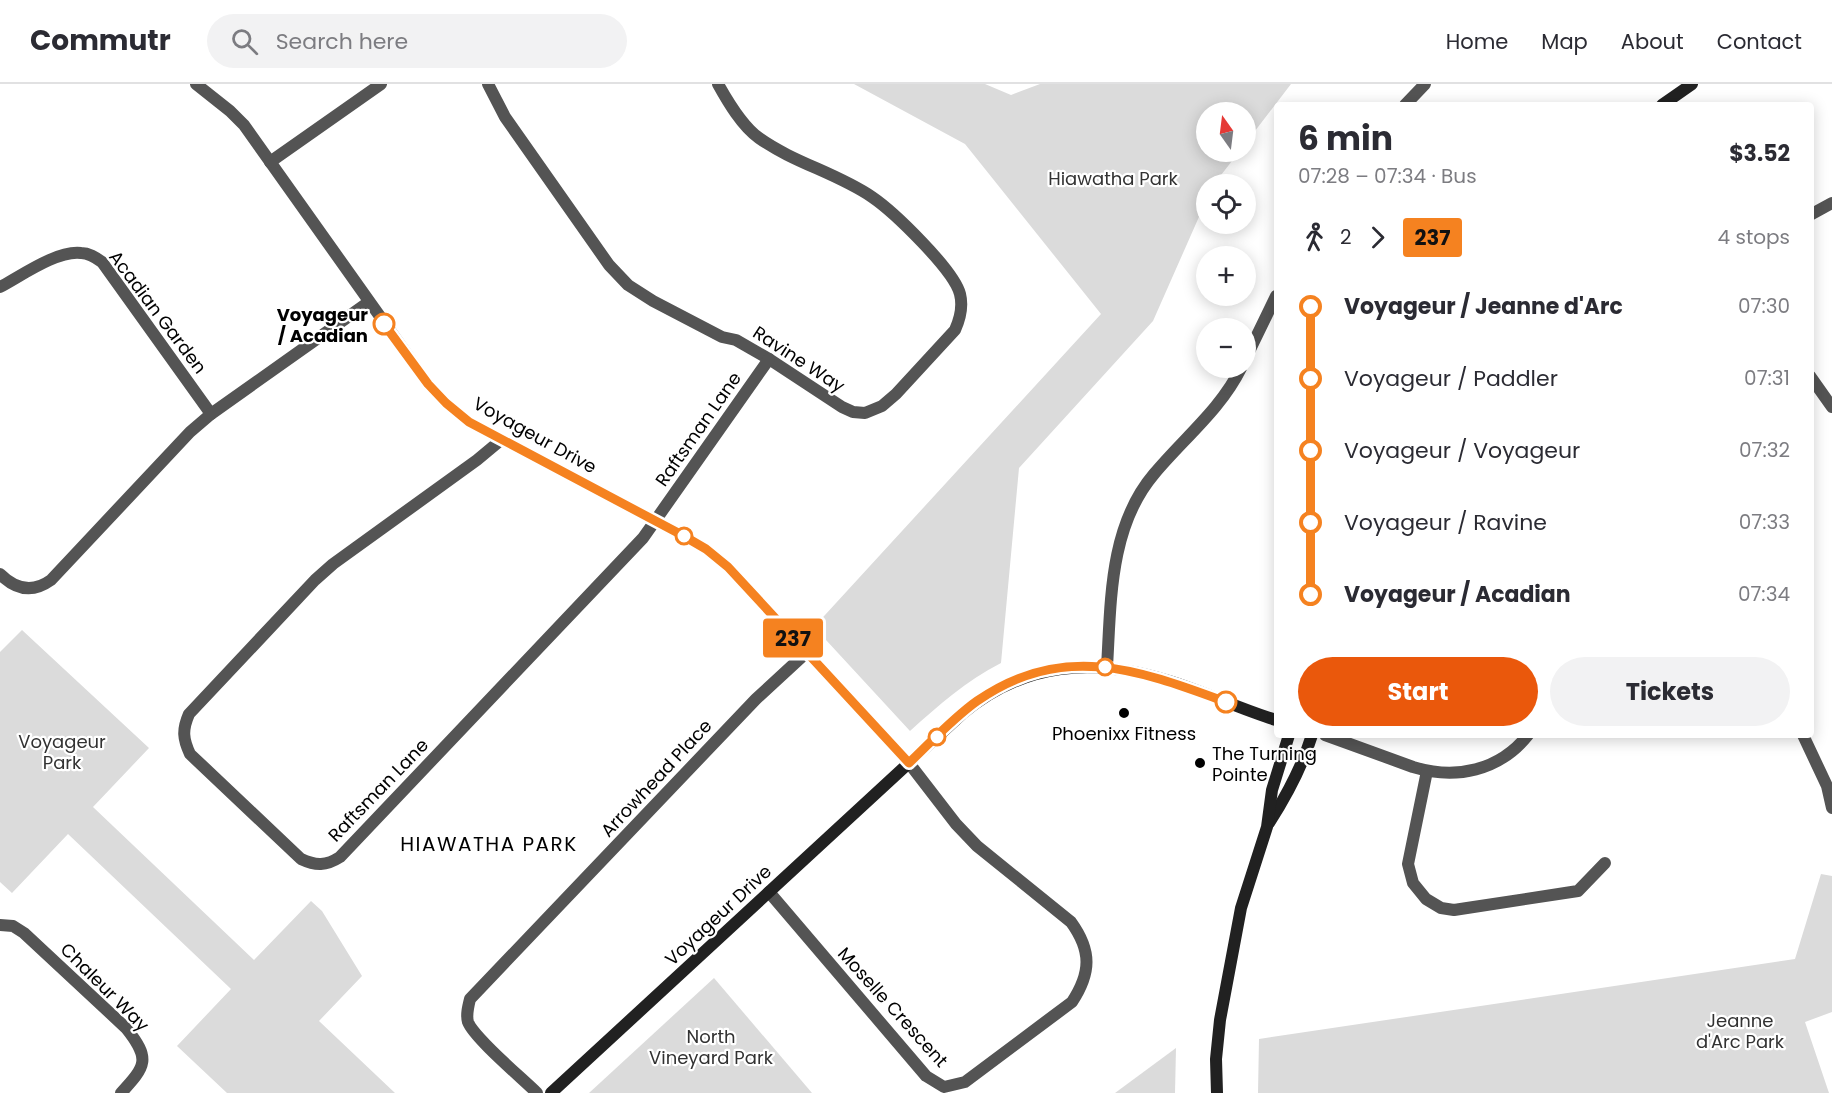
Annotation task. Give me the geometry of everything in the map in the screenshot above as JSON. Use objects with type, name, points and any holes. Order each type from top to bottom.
[{"type":"street","name":"Voyageur Drive","points":[[196,84],[244,125],[428,384],[446,403],[469,422],[501,440],[656,520],[706,549],[728,567],[909,763]]},
{"type":"street","points":[[270,162],[381,84]]},
{"type":"street","name":"Ravine Way","points":[[488,84],[497,104],[512,127],[609,265],[628,285],[672,312],[722,337],[735,340],[770,359],[842,407],[865,413],[882,406],[955,330],[959,319],[960,294],[955,282],[924,244],[872,197],[780,152],[757,137],[747,127],[718,84]]},
{"type":"street","points":[[1408,102],[1425,84]]},
{"type":"street","points":[[1666,102],[1692,84]]},
{"type":"street","points":[[1814,213],[1832,203]]},
{"type":"street","name":"Acadian Garden","points":[[0,287],[62,254],[79,252],[91,255],[102,262],[211,414]]},
{"type":"street","points":[[1256,337],[1274,300]]},
{"type":"street","points":[[0,574],[18,588],[29,589],[42,586],[51,580],[190,432],[211,414],[369,302]]},
{"type":"street","name":"Raftsman Lane","points":[[501,440],[477,460],[333,564],[315,580],[189,714],[184,726],[183,739],[190,754],[301,859],[322,865],[332,863],[340,857],[643,538],[770,359]]},
{"type":"street","points":[[1107,667],[1116,560],[1132,507],[1153,474],[1220,402],[1236,378]]},
{"type":"street","points":[[1814,382],[1832,407]]},
{"type":"street","name":"Arrowhead Place","points":[[537,1093],[475,1034],[468,1022],[467,1009],[470,999],[756,699],[807,652]]},
{"type":"street","name":"Voyageur Drive","points":[[551,1093],[977,701],[1003,687],[1045,670],[1107,667],[1129,670],[1169,681],[1274,719]]},
{"type":"street","points":[[1217,1093],[1216,1059],[1220,1020],[1241,908],[1267,827],[1272,790],[1288,738]]},
{"type":"street","points":[[1267,827],[1288,794],[1311,738]]},
{"type":"street","points":[[1334,738],[1427,771],[1450,774],[1487,767],[1504,758],[1520,746],[1526,738]]},
{"type":"street","points":[[1804,738],[1827,786],[1832,808]]},
{"type":"street","name":"Moselle Crescent","points":[[769,892],[926,1076],[944,1087],[965,1082],[1072,1002],[1081,989],[1086,975],[1086,955],[1081,935],[1059,911],[977,846],[956,824],[909,763]]},
{"type":"street","points":[[1427,771],[1408,864],[1413,883],[1426,899],[1441,908],[1454,910],[1578,891],[1605,863]]},
{"type":"street","name":"Chaleur Way","points":[[0,925],[13,926],[24,933],[126,1028],[138,1044],[143,1056],[141,1066],[137,1075],[121,1093]]},
{"type":"green space","name":"Hiawatha Park","points":[[854,84],[985,84],[1011,95],[1040,84],[1291,84],[1277,102],[1274,102],[1274,106],[1256,130],[1256,102],[1196,102],[1196,162],[1231,162],[1222,174],[1196,174],[1196,224],[1153,321],[1019,468],[1001,663],[964,686],[910,731],[814,627],[1101,314],[965,144]]},
{"type":"green space","name":"Voyageur Park","points":[[22,630],[149,748],[93,807],[254,960],[311,901],[322,911],[362,976],[319,1021],[395,1093],[227,1093],[177,1046],[231,989],[68,834],[12,893],[0,882],[0,652]]},
{"type":"green space","name":"Jeanne d'Arc Park","points":[[1821,874],[1832,876],[1832,1012],[1805,1022],[1829,1093],[1258,1093],[1259,1039],[1795,959]]},
{"type":"green space","name":"North Vineyard Park","points":[[714,978],[812,1093],[589,1093]]},
{"type":"green space","points":[[1176,1048],[1175,1093],[1115,1093]]},
{"type":"bus line","name":"237","points":[[384,324],[428,384],[469,422],[656,520],[706,549],[728,567],[909,763],[977,701],[1018,679],[1045,670],[1107,667],[1129,670],[1169,681],[1226,702]]},
{"type":"place","name":"Voyageur / Acadian","points":[[384,324]]},
{"type":"place","name":"Phoenixx Fitness","points":[[1124,713]]},
{"type":"place","name":"The Turning Pointe","points":[[1200,763]]},
{"type":"district","name":"HIAWATHA PARK","points":[[489,844]]}]
